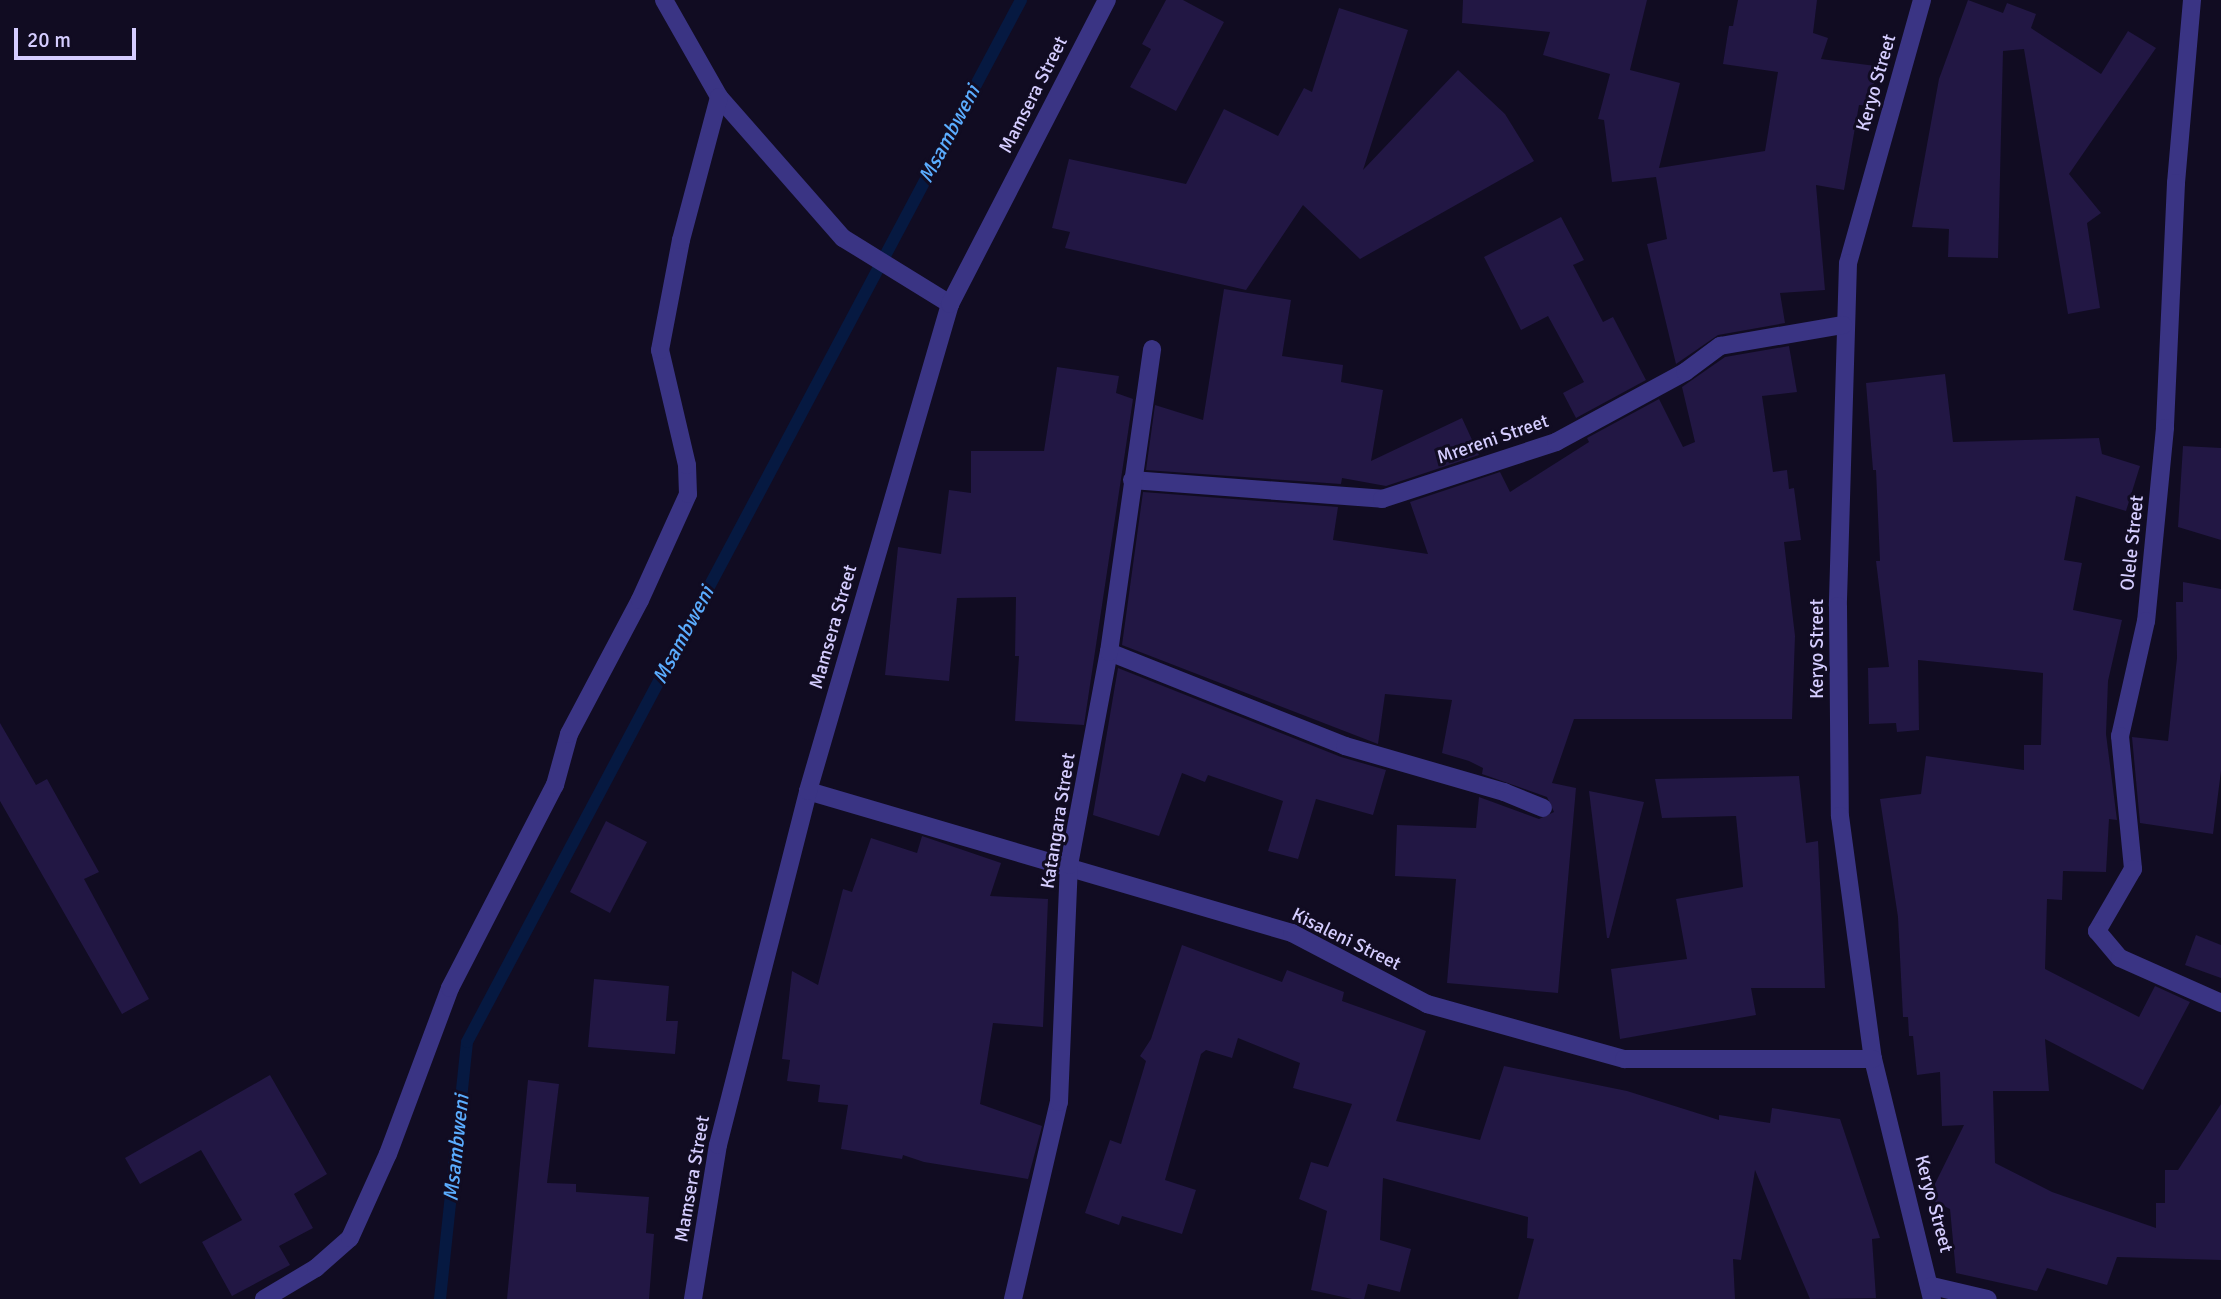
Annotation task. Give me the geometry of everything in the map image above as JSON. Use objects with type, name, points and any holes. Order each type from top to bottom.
[{"type":"street","points":[[664,0],[719,97],[844,237],[950,304]]},
{"type":"street","name":"Mamsera Street","points":[[693,1299],[718,1145],[808,791],[950,304],[1107,0]]},
{"type":"street","name":"Keryo Street","points":[[1922,0],[1848,263],[1843,324],[1840,816],[1874,1059],[1932,1293]]},
{"type":"street","name":"Olele Street","points":[[2192,0],[2146,621],[2120,736],[2133,869],[2097,931],[2120,958],[2221,1003]]},
{"type":"street","points":[[264,1299],[316,1268],[351,1238],[388,1154],[450,988],[555,785],[569,734],[640,600],[688,494],[687,466],[660,350],[681,240],[719,97]]},
{"type":"street","name":"Mrereni Street","points":[[1132,480],[1382,499],[1556,442],[1685,372],[1720,346],[1843,324]]},
{"type":"street","name":"Katangara Street","points":[[1013,1299],[1059,1101],[1069,865],[1109,652],[1152,349]]},
{"type":"street","points":[[1109,652],[1345,746],[1504,792],[1544,808]]},
{"type":"street","name":"Kisaleni Street","points":[[808,791],[1069,865],[1292,933],[1427,1004],[1624,1059],[1874,1059]]},
{"type":"street","points":[[1932,1293],[1988,1299]]},
{"type":"building","points":[[1166,0],[1183,0],[1224,22],[1176,111],[1130,87],[1151,49],[1142,44]]},
{"type":"building","points":[[1463,0],[1647,0],[1630,70],[1680,83],[1659,168],[1765,151],[1778,72],[1723,64],[1729,26],[1733,26],[1738,0],[1817,0],[1813,33],[1828,38],[1821,59],[1876,66],[1871,106],[1859,105],[1844,190],[1816,185],[1825,290],[1780,293],[1785,323],[1718,335],[1676,364],[1647,244],[1667,239],[1656,177],[1612,182],[1604,120],[1598,119],[1610,74],[1543,55],[1550,32],[1462,23]]},
{"type":"building","points":[[1968,0],[2003,13],[2007,3],[2036,14],[2031,28],[2101,74],[2128,31],[2156,48],[2069,174],[2101,213],[2087,223],[2100,308],[2068,314],[2024,49],[2003,51],[1998,258],[1948,257],[1949,229],[1912,227],[1939,79]]},
{"type":"building","points":[[1339,8],[1408,30],[1363,170],[1458,70],[1505,114],[1534,161],[1360,259],[1303,205],[1246,290],[1065,248],[1070,232],[1052,228],[1069,159],[1186,184],[1224,109],[1278,136],[1304,88],[1312,92]]},
{"type":"building","points":[[1561,217],[1584,260],[1573,265],[1603,322],[1613,317],[1646,380],[1576,418],[1563,393],[1584,382],[1548,316],[1521,330],[1484,257]]},
{"type":"building","points":[[1224,289],[1291,300],[1282,356],[1343,365],[1341,382],[1383,390],[1371,461],[1462,418],[1479,455],[1386,486],[1342,478],[1341,484],[1146,470],[1155,405],[1203,420]]},
{"type":"building","points":[[1789,346],[1797,392],[1762,396],[1773,472],[1787,470],[1789,489],[1794,488],[1801,540],[1784,542],[1795,636],[1792,719],[1574,719],[1552,783],[1576,788],[1558,993],[1447,983],[1456,879],[1395,876],[1397,825],[1476,828],[1479,797],[1539,819],[1554,812],[1547,797],[1482,774],[1483,768],[1442,753],[1452,700],[1385,694],[1378,744],[1122,645],[1143,492],[1338,507],[1333,540],[1428,554],[1410,502],[1500,472],[1510,492],[1589,442],[1587,438],[1659,399],[1683,447],[1695,442],[1682,387],[1725,357]]},
{"type":"building","points":[[1057,367],[1119,376],[1116,393],[1133,399],[1084,725],[1015,721],[1019,656],[1015,656],[1016,597],[957,598],[949,681],[885,675],[898,547],[941,554],[949,490],[971,493],[971,451],[1044,451]]},
{"type":"building","points":[[1945,374],[1953,442],[2099,438],[2102,454],[2140,466],[2126,511],[2076,496],[2064,560],[2082,563],[2073,610],[2122,620],[2108,681],[2106,734],[2117,820],[2109,819],[2106,872],[2063,871],[2062,900],[2047,899],[2045,969],[2139,1017],[2155,986],[2190,1002],[2143,1090],[2045,1039],[2049,1091],[1993,1091],[1995,1163],[2052,1192],[2156,1228],[2156,1203],[2165,1203],[2165,1170],[2178,1170],[2221,1104],[2221,1260],[2117,1257],[2107,1285],[2047,1268],[2037,1291],[1956,1273],[1950,1209],[1928,1198],[1964,1125],[1942,1126],[1940,1072],[1917,1075],[1913,1036],[1909,1036],[1908,1017],[1903,1017],[1898,917],[1880,799],[1921,794],[1926,756],[2024,770],[2024,745],[2041,745],[2043,673],[1918,660],[1919,730],[1897,732],[1896,723],[1869,724],[1868,668],[1889,667],[1876,561],[1880,561],[1876,470],[1873,470],[1866,383]]},
{"type":"building","points":[[2183,446],[2221,448],[2221,540],[2178,527]]},
{"type":"building","points":[[2183,582],[2221,589],[2221,771],[2213,834],[2140,823],[2132,737],[2168,741],[2177,658],[2176,602],[2183,602]]},
{"type":"building","points":[[1118,668],[1341,757],[1386,770],[1373,815],[1316,799],[1298,859],[1268,851],[1283,801],[1208,775],[1205,782],[1182,773],[1159,836],[1093,815]]},
{"type":"building","points":[[0,723],[36,785],[47,779],[99,872],[84,879],[149,999],[122,1014],[0,801]]},
{"type":"building","points":[[1799,776],[1806,843],[1818,841],[1825,988],[1751,988],[1756,1015],[1620,1039],[1611,969],[1687,959],[1676,899],[1743,887],[1736,816],[1662,818],[1655,779]]},
{"type":"building","points":[[1589,791],[1644,802],[1609,938],[1607,938]]},
{"type":"building","points":[[606,821],[647,842],[610,913],[570,892]]},
{"type":"building","points":[[922,836],[1001,863],[990,896],[1048,899],[1043,1027],[993,1023],[980,1104],[1042,1126],[1028,1179],[924,1162],[903,1155],[902,1159],[841,1149],[848,1105],[818,1102],[820,1085],[787,1081],[790,1060],[782,1059],[792,971],[818,985],[843,889],[852,892],[871,838],[917,853]]},
{"type":"building","points":[[2196,935],[2221,945],[2221,978],[2185,965]]},
{"type":"building","points":[[1182,945],[1282,982],[1287,970],[1344,992],[1342,1001],[1426,1031],[1396,1121],[1480,1140],[1504,1066],[1627,1091],[1719,1120],[1719,1115],[1770,1123],[1772,1108],[1840,1119],[1880,1238],[1872,1239],[1876,1298],[1810,1299],[1755,1170],[1741,1260],[1733,1259],[1735,1299],[1518,1299],[1534,1239],[1527,1238],[1528,1217],[1383,1178],[1380,1240],[1411,1249],[1400,1292],[1368,1284],[1364,1299],[1352,1299],[1311,1290],[1327,1211],[1299,1199],[1311,1162],[1328,1167],[1352,1104],[1293,1088],[1300,1063],[1238,1038],[1232,1058],[1206,1050],[1201,1054],[1165,1180],[1196,1190],[1182,1234],[1122,1216],[1119,1225],[1085,1213],[1110,1140],[1121,1144],[1146,1061],[1140,1056],[1151,1039]]},
{"type":"building","points":[[594,979],[669,986],[666,1021],[678,1021],[675,1054],[588,1047]]},
{"type":"building","points":[[270,1075],[327,1174],[294,1194],[313,1228],[279,1246],[290,1265],[232,1296],[202,1242],[242,1220],[201,1150],[140,1184],[125,1158]]},
{"type":"building","points":[[528,1080],[559,1084],[547,1183],[576,1184],[576,1192],[649,1197],[646,1233],[654,1234],[649,1299],[507,1299]]},
{"type":"waterway","name":"Msambweni","points":[[440,1299],[467,1042],[1021,0]]}]
